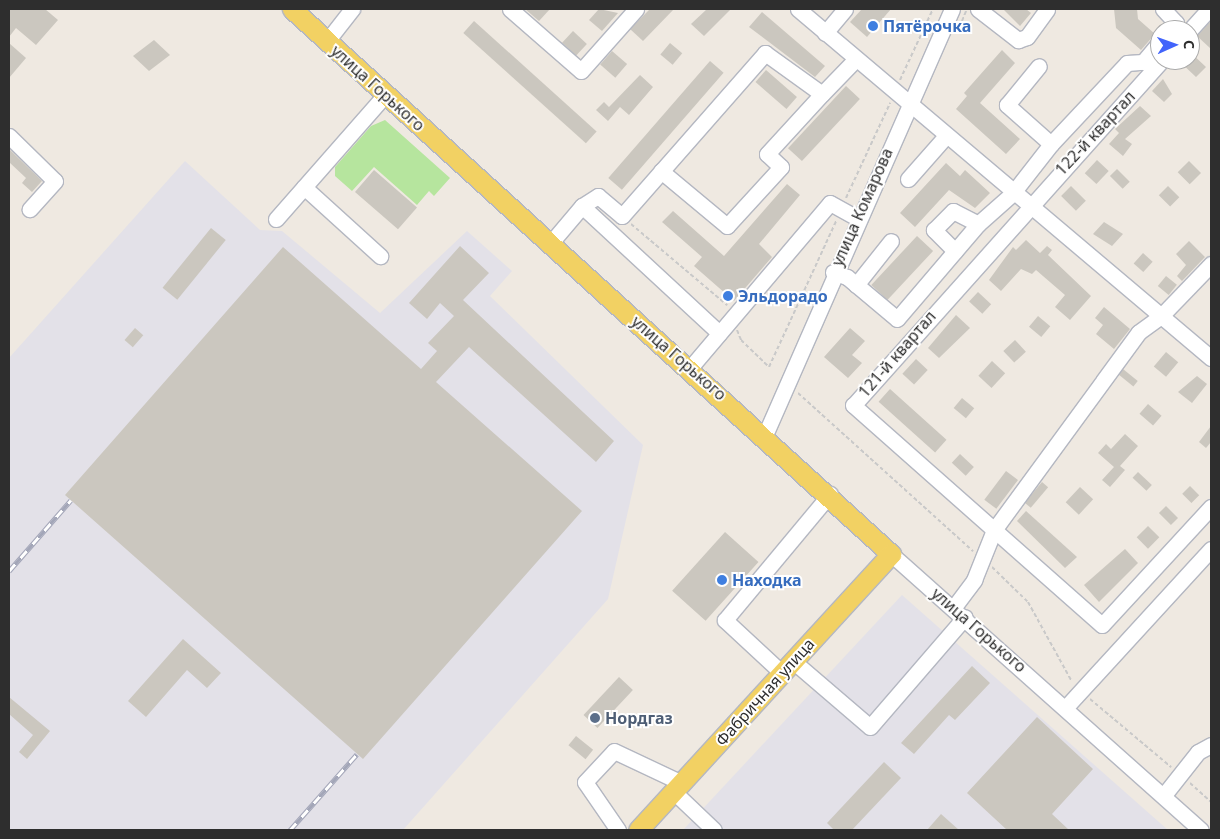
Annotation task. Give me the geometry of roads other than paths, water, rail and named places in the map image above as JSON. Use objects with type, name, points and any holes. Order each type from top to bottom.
[{"type":"main road","name":"улица Горького","points":[[292,9],[549,246],[690,368],[830,494],[891,554]]},
{"type":"main road","name":"Фабричная улица","points":[[638,830],[891,554]]},
{"type":"street","points":[[327,42],[352,9]]},
{"type":"street","points":[[510,9],[581,71],[636,9]]},
{"type":"street","points":[[798,9],[1012,194],[1162,315],[1211,358]]},
{"type":"street","points":[[825,33],[846,9]]},
{"type":"street","name":"улица Комарова","points":[[765,435],[834,272],[952,9]]},
{"type":"street","points":[[978,9],[1021,40],[1047,9]]},
{"type":"street","points":[[1163,9],[1173,20]]},
{"type":"street","points":[[1199,20],[1209,9]]},
{"type":"street","points":[[549,246],[582,206],[598,196],[622,216],[765,53],[822,94]]},
{"type":"street","points":[[834,272],[856,285],[897,319],[978,224],[1012,194],[1051,144],[1126,63],[1143,62],[1150,54]]},
{"type":"street","points":[[661,171],[727,226],[781,166],[767,154],[855,60]]},
{"type":"street","points":[[1039,66],[1007,105],[1051,144]]},
{"type":"street","name":"122-й квартал","points":[[1028,206],[1153,70]]},
{"type":"street","points":[[276,219],[386,95]]},
{"type":"street","points":[[9,136],[55,181],[30,209]]},
{"type":"street","points":[[908,179],[945,136]]},
{"type":"street","points":[[304,187],[380,256]]},
{"type":"street","points":[[690,368],[830,203],[858,219]]},
{"type":"street","points":[[582,206],[719,333]]},
{"type":"street","name":"121-й квартал","points":[[1028,206],[852,405],[1102,624],[1211,507]]},
{"type":"street","points":[[955,250],[934,230],[953,211],[978,224]]},
{"type":"street","points":[[856,285],[891,241]]},
{"type":"street","points":[[830,494],[725,620],[870,728],[959,612],[994,530],[1139,332],[1162,315],[1211,264]]},
{"type":"street","points":[[1067,706],[1211,549]]},
{"type":"street","name":"улица Горького","points":[[891,554],[1067,706],[1201,830]]},
{"type":"street","points":[[1164,795],[1198,752],[1211,745]]},
{"type":"street","points":[[618,830],[585,782],[614,751],[678,787],[714,830]]},
{"type":"railway","points":[[9,571],[71,500]]},
{"type":"railway","points":[[290,830],[357,754]]},
{"type":"place","name":"Пятёрочка","points":[[873,26]]},
{"type":"place","name":"Эльдорадо","points":[[728,296]]},
{"type":"place","name":"Находка","points":[[722,580]]},
{"type":"place","name":"Нордгаз","points":[[595,718]]}]
